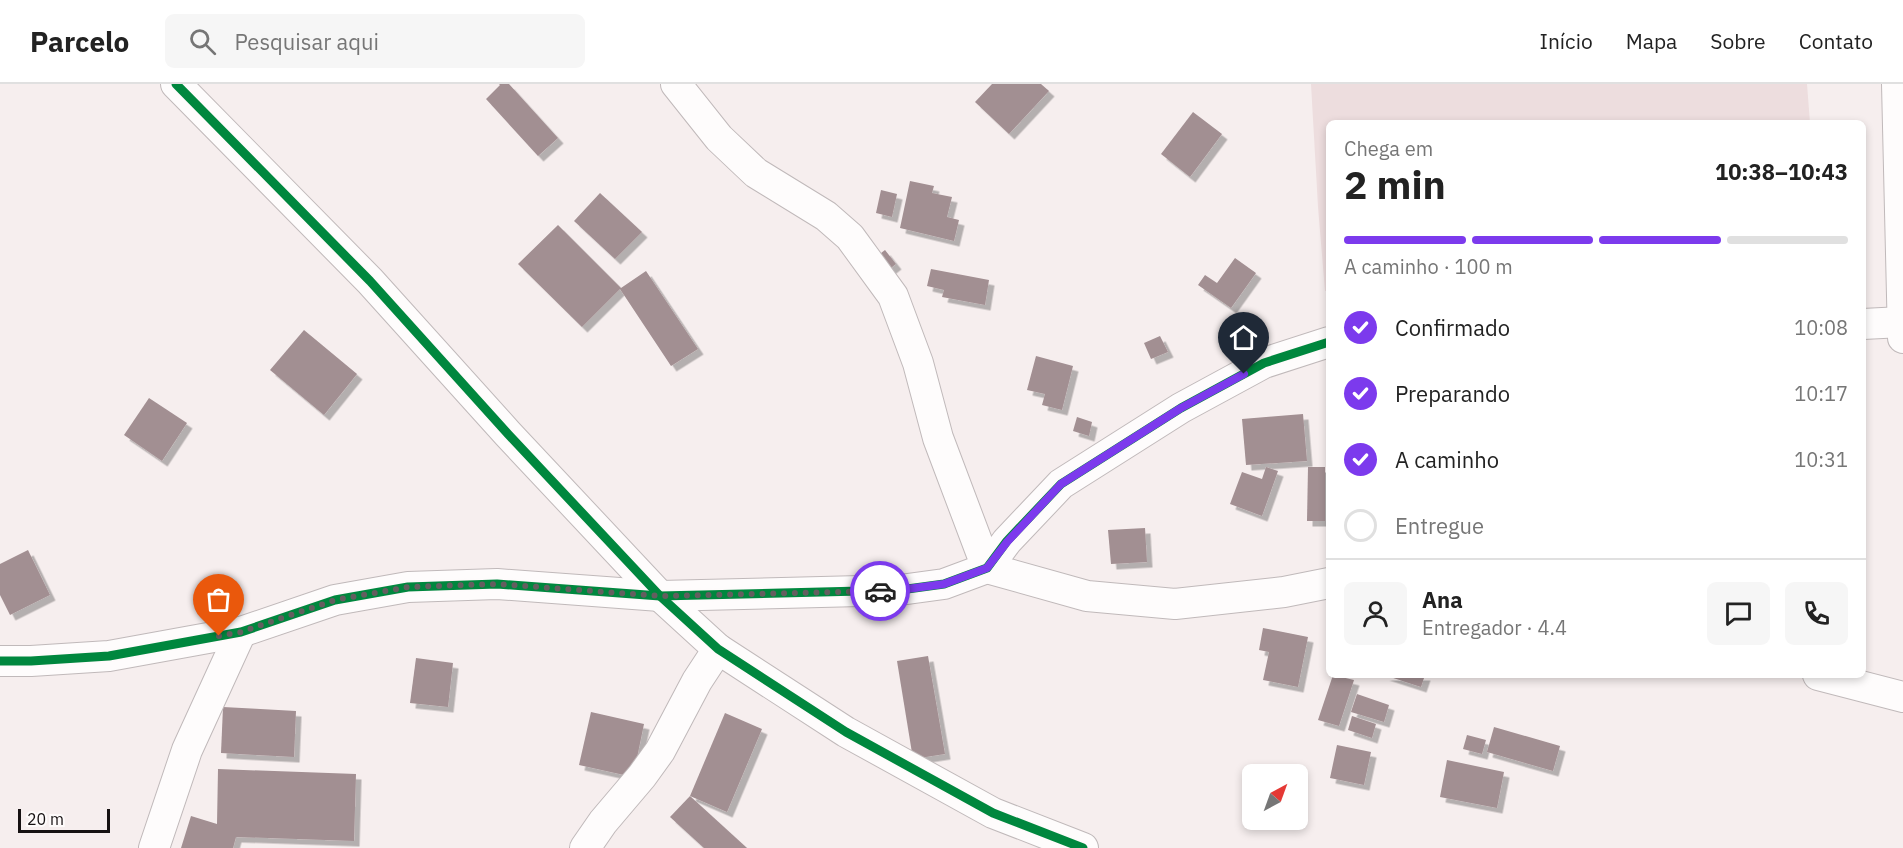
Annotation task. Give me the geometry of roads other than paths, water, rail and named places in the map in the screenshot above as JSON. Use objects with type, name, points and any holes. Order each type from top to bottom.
[{"type":"street","points":[[176,84],[370,281],[508,434],[660,596],[718,649],[846,732],[983,807],[1083,848]]},
{"type":"street","points":[[676,84],[719,138],[756,173],[826,216],[850,237],[893,296],[918,363],[938,438],[987,568]]},
{"type":"street","points":[[1866,324],[1903,330],[1899,101]]},
{"type":"street","points":[[0,661],[109,656],[241,632],[335,600],[408,587],[497,584],[660,596],[900,590],[944,584],[987,568],[1007,542],[1061,484],[1181,408],[1264,363],[1326,343]]},
{"type":"street","points":[[987,568],[1087,596],[1175,604],[1284,592],[1326,584]]},
{"type":"street","points":[[154,848],[187,750],[241,632]]},
{"type":"street","points":[[585,848],[660,751],[697,681],[718,649]]},
{"type":"street","points":[[1830,678],[1903,697]]}]
